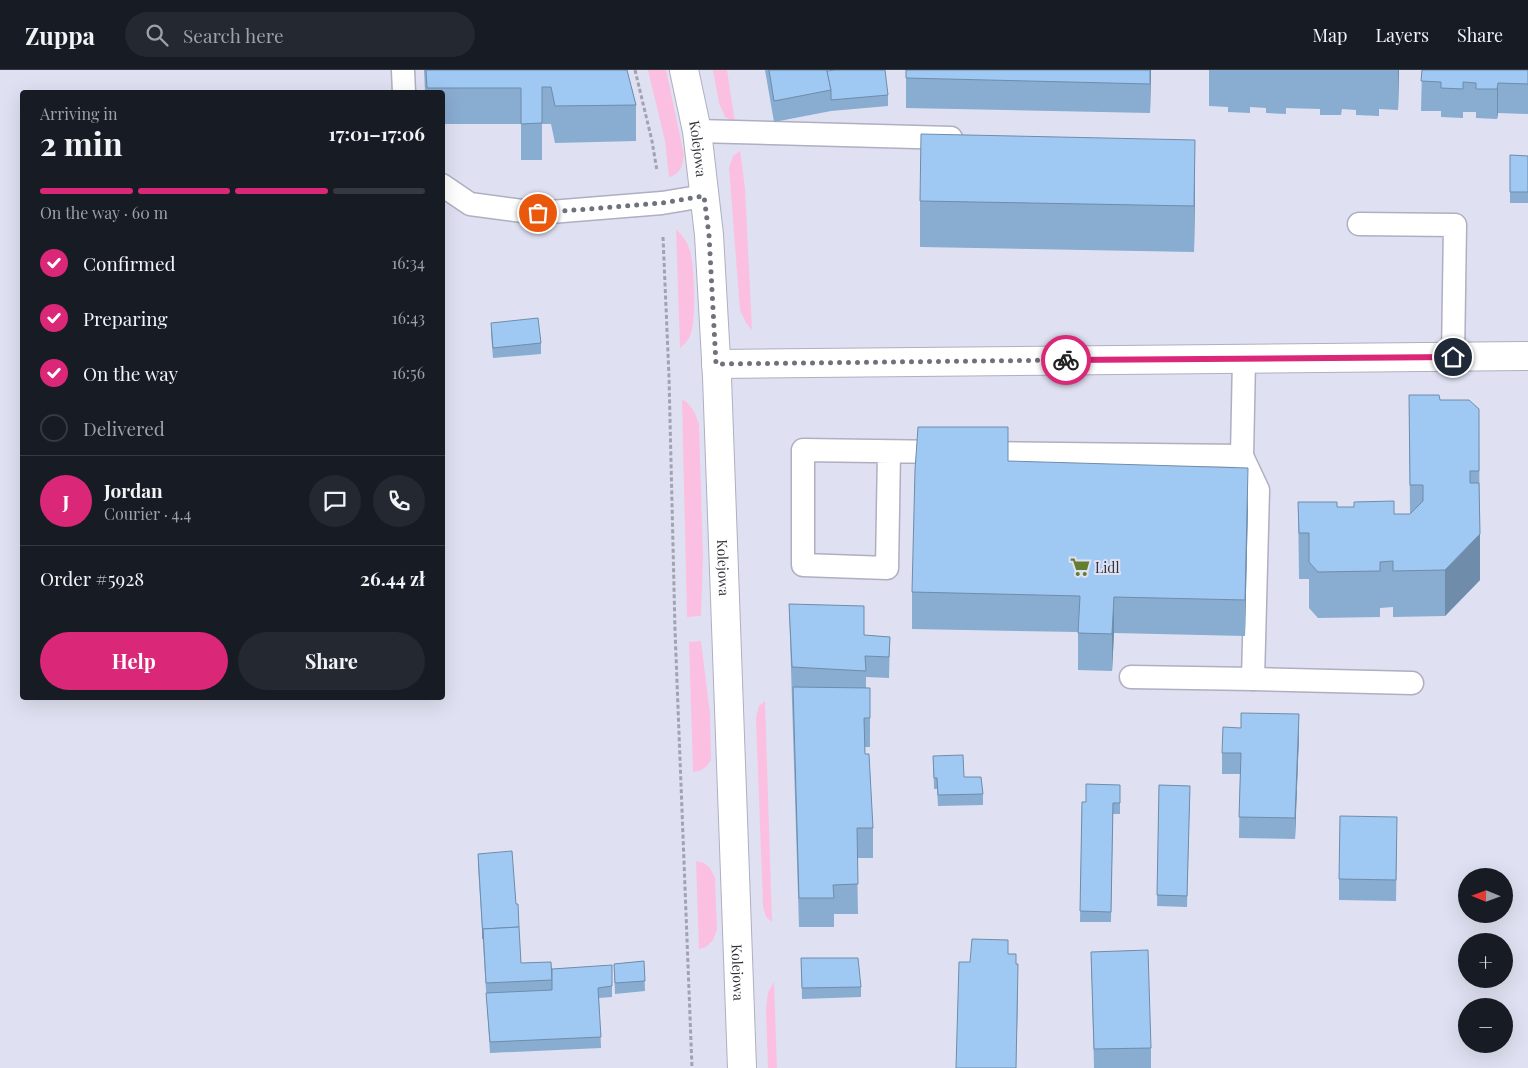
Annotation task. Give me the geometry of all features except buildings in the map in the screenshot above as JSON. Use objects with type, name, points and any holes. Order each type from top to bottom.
[{"type":"street","name":"Kolejowa","points":[[684,70],[697,131],[709,235],[716,364],[742,1068]]},
{"type":"street","points":[[716,364],[1528,356]]},
{"type":"lane","points":[[403,70],[404,90]]},
{"type":"lane","points":[[697,131],[976,138]]},
{"type":"lane","points":[[445,188],[470,204],[538,213],[662,203],[704,196]]},
{"type":"lane","points":[[1359,224],[1455,225],[1453,357]]},
{"type":"lane","points":[[1244,359],[1242,456],[1258,490],[1253,679]]},
{"type":"lane","points":[[889,452],[887,568],[803,565],[803,450],[1242,456]]},
{"type":"lane","points":[[1131,677],[1412,683]]},
{"type":"path","points":[[635,70],[652,141],[662,203],[669,377],[675,630],[692,1068]]},
{"type":"shaded area","points":[[648,70],[666,70],[684,155],[682,166],[678,172],[669,177],[665,141]]},
{"type":"shaded area","points":[[713,70],[727,70],[735,123],[725,117],[719,103]]},
{"type":"shaded area","points":[[740,151],[745,188],[752,330],[746,323],[740,310],[729,168],[733,156]]},
{"type":"shaded area","points":[[676,229],[689,248],[693,266],[694,291],[693,326],[687,342],[680,348]]},
{"type":"shaded area","points":[[682,399],[693,410],[699,424],[703,557],[701,616],[687,617]]},
{"type":"shaded area","points":[[701,641],[710,714],[711,760],[704,769],[693,772],[689,642]]},
{"type":"shaded area","points":[[765,701],[772,922],[766,917],[763,906],[756,718],[759,706]]},
{"type":"shaded area","points":[[696,861],[704,863],[710,868],[715,878],[717,930],[713,940],[706,947],[699,949]]},
{"type":"shaded area","points":[[774,982],[777,1068],[768,1068],[766,1010],[768,992]]},
{"type":"way so far","points":[[538,213],[662,203],[704,196],[709,235],[716,364],[1066,360]]},
{"type":"place","name":"Lidl","points":[[1080,567]]},
{"type":"route","points":[[1066,360],[1453,357]]}]
